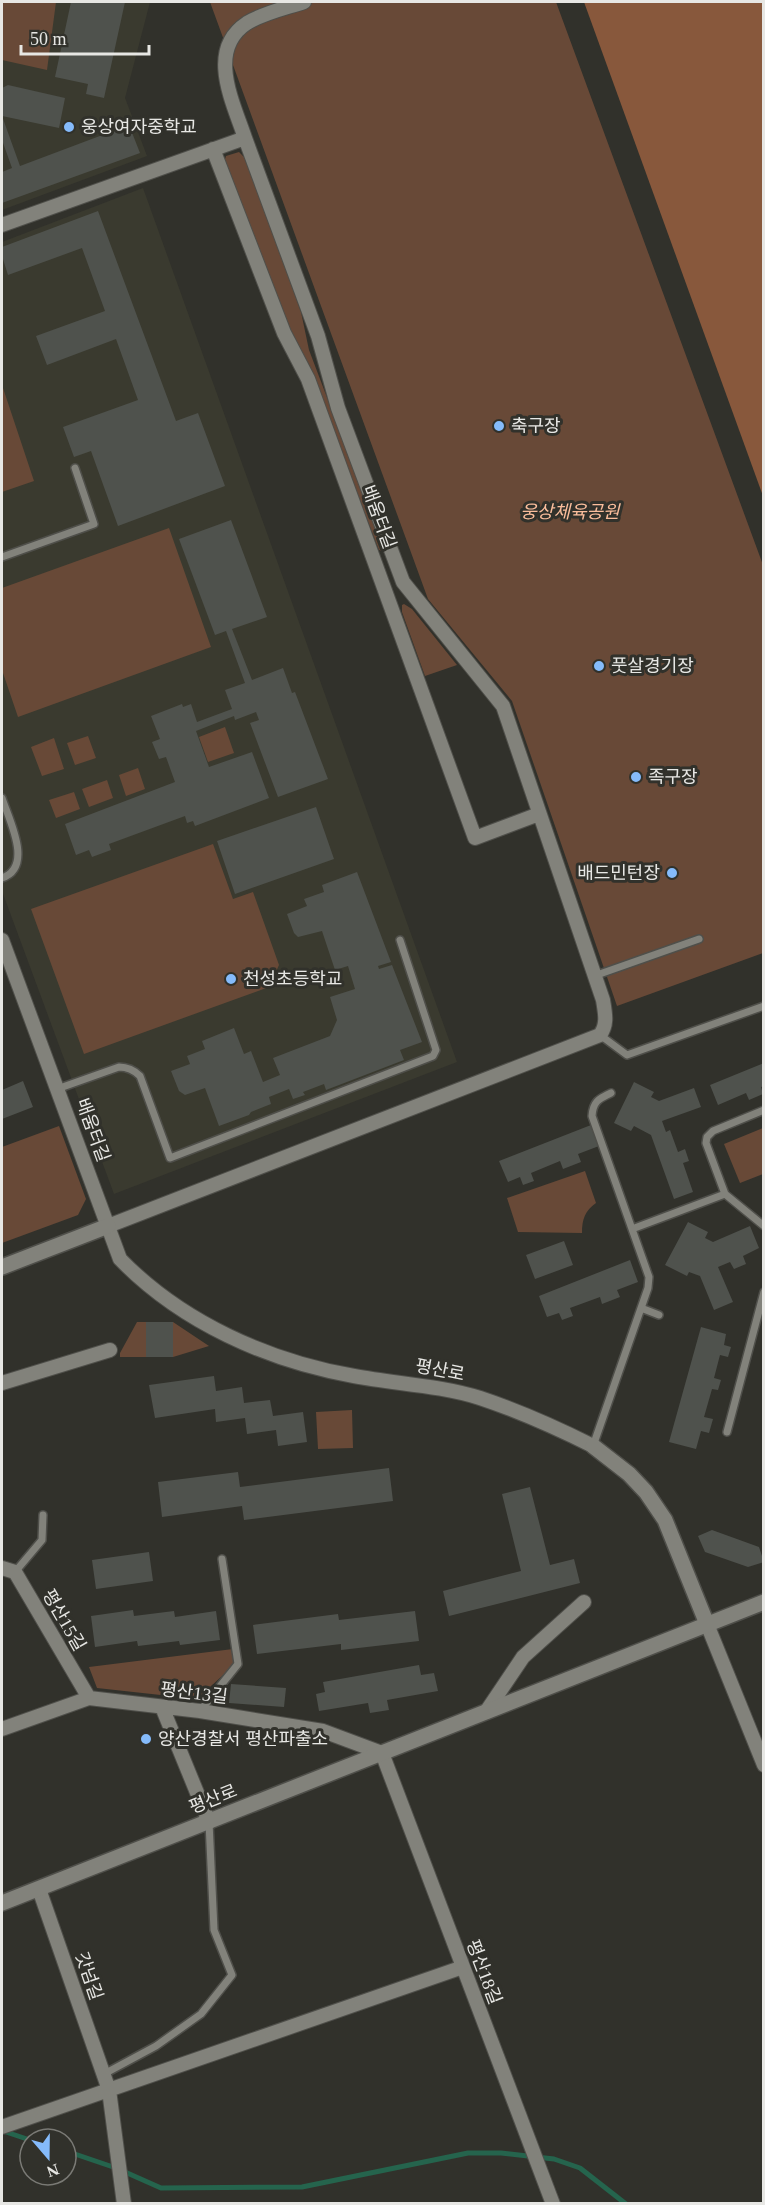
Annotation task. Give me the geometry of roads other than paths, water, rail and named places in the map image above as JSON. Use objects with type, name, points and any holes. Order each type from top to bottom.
[{"type":"street","name":"배움터길","points":[[303,2],[247,24],[233,38],[224,53],[229,90],[318,336],[339,408],[403,582],[503,706],[603,1000],[606,1018],[605,1029],[600,1035]]},
{"type":"street","points":[[2,225],[245,138]]},
{"type":"street","name":"배움터길","points":[[213,149],[284,333],[308,379],[475,838],[539,814]]},
{"type":"street","points":[[384,589],[403,582]]},
{"type":"street","name":"배움터길","points":[[2,940],[108,1226]]},
{"type":"street","points":[[2,1267],[600,1035]]},
{"type":"street","name":"평산로","points":[[108,1226],[120,1259],[151,1288],[199,1320],[254,1347],[317,1368],[355,1377],[417,1384],[479,1398],[537,1420],[594,1446],[629,1474],[646,1492],[665,1520],[764,1765]]},
{"type":"street","points":[[2,1383],[110,1350]]},
{"type":"street","name":"평산15길","points":[[8,1570],[89,1698]]},
{"type":"street","points":[[486,1712],[524,1657],[584,1602]]},
{"type":"street","name":"평산로","points":[[2,1903],[764,1602]]},
{"type":"street","name":"평산13길","points":[[7,1726],[89,1698],[200,1711],[323,1731],[382,1753]]},
{"type":"street","points":[[162,1707],[209,1821]]},
{"type":"street","points":[[2,1713],[7,1726]]},
{"type":"street","name":"평산18길","points":[[382,1753],[551,2199]]},
{"type":"street","name":"갓넘길","points":[[39,1889],[109,2090],[124,2204]]},
{"type":"street","points":[[2,2127],[463,1967]]},
{"type":"lane","points":[[2,557],[94,524],[75,468]]},
{"type":"lane","points":[[2,798],[18,849],[15,869],[11,874],[2,878]]},
{"type":"lane","points":[[594,976],[699,939]]},
{"type":"lane","points":[[57,1089],[119,1067],[135,1071],[140,1076],[170,1158],[433,1056],[436,1050],[400,940]]},
{"type":"lane","points":[[600,1035],[627,1055],[764,1006]]},
{"type":"lane","points":[[594,1446],[648,1287],[649,1277],[592,1116],[593,1106],[598,1099],[611,1093]]},
{"type":"lane","points":[[764,1110],[713,1131],[707,1137],[706,1143],[725,1194],[764,1226]]},
{"type":"lane","points":[[632,1229],[725,1194]]},
{"type":"lane","points":[[727,1432],[764,1292]]},
{"type":"lane","points":[[641,1308],[659,1315]]},
{"type":"lane","points":[[8,1570],[42,1540],[43,1515]]},
{"type":"lane","points":[[200,1711],[238,1664],[222,1559]]},
{"type":"lane","points":[[104,2074],[156,2046],[201,2014],[232,1975],[214,1930],[209,1821]]},
{"type":"waterway","points":[[3,2131],[18,2136]]},
{"type":"waterway","points":[[78,2155],[116,2168],[161,2188],[302,2187],[468,2153],[501,2153],[554,2159],[580,2168],[626,2204]]},
{"type":"place","name":"웅상여자중학교","points":[[69,127]]},
{"type":"place","name":"축구장","points":[[499,426]]},
{"type":"place","name":"풋살경기장","points":[[599,666]]},
{"type":"place","name":"족구장","points":[[636,777]]},
{"type":"place","name":"배드민턴장","points":[[672,873]]},
{"type":"place","name":"천성초등학교","points":[[231,979]]},
{"type":"place","name":"양산경찰서 평산파출소","points":[[146,1739]]},
{"type":"park label","name":"웅상체육공원","points":[[570,512]]}]
